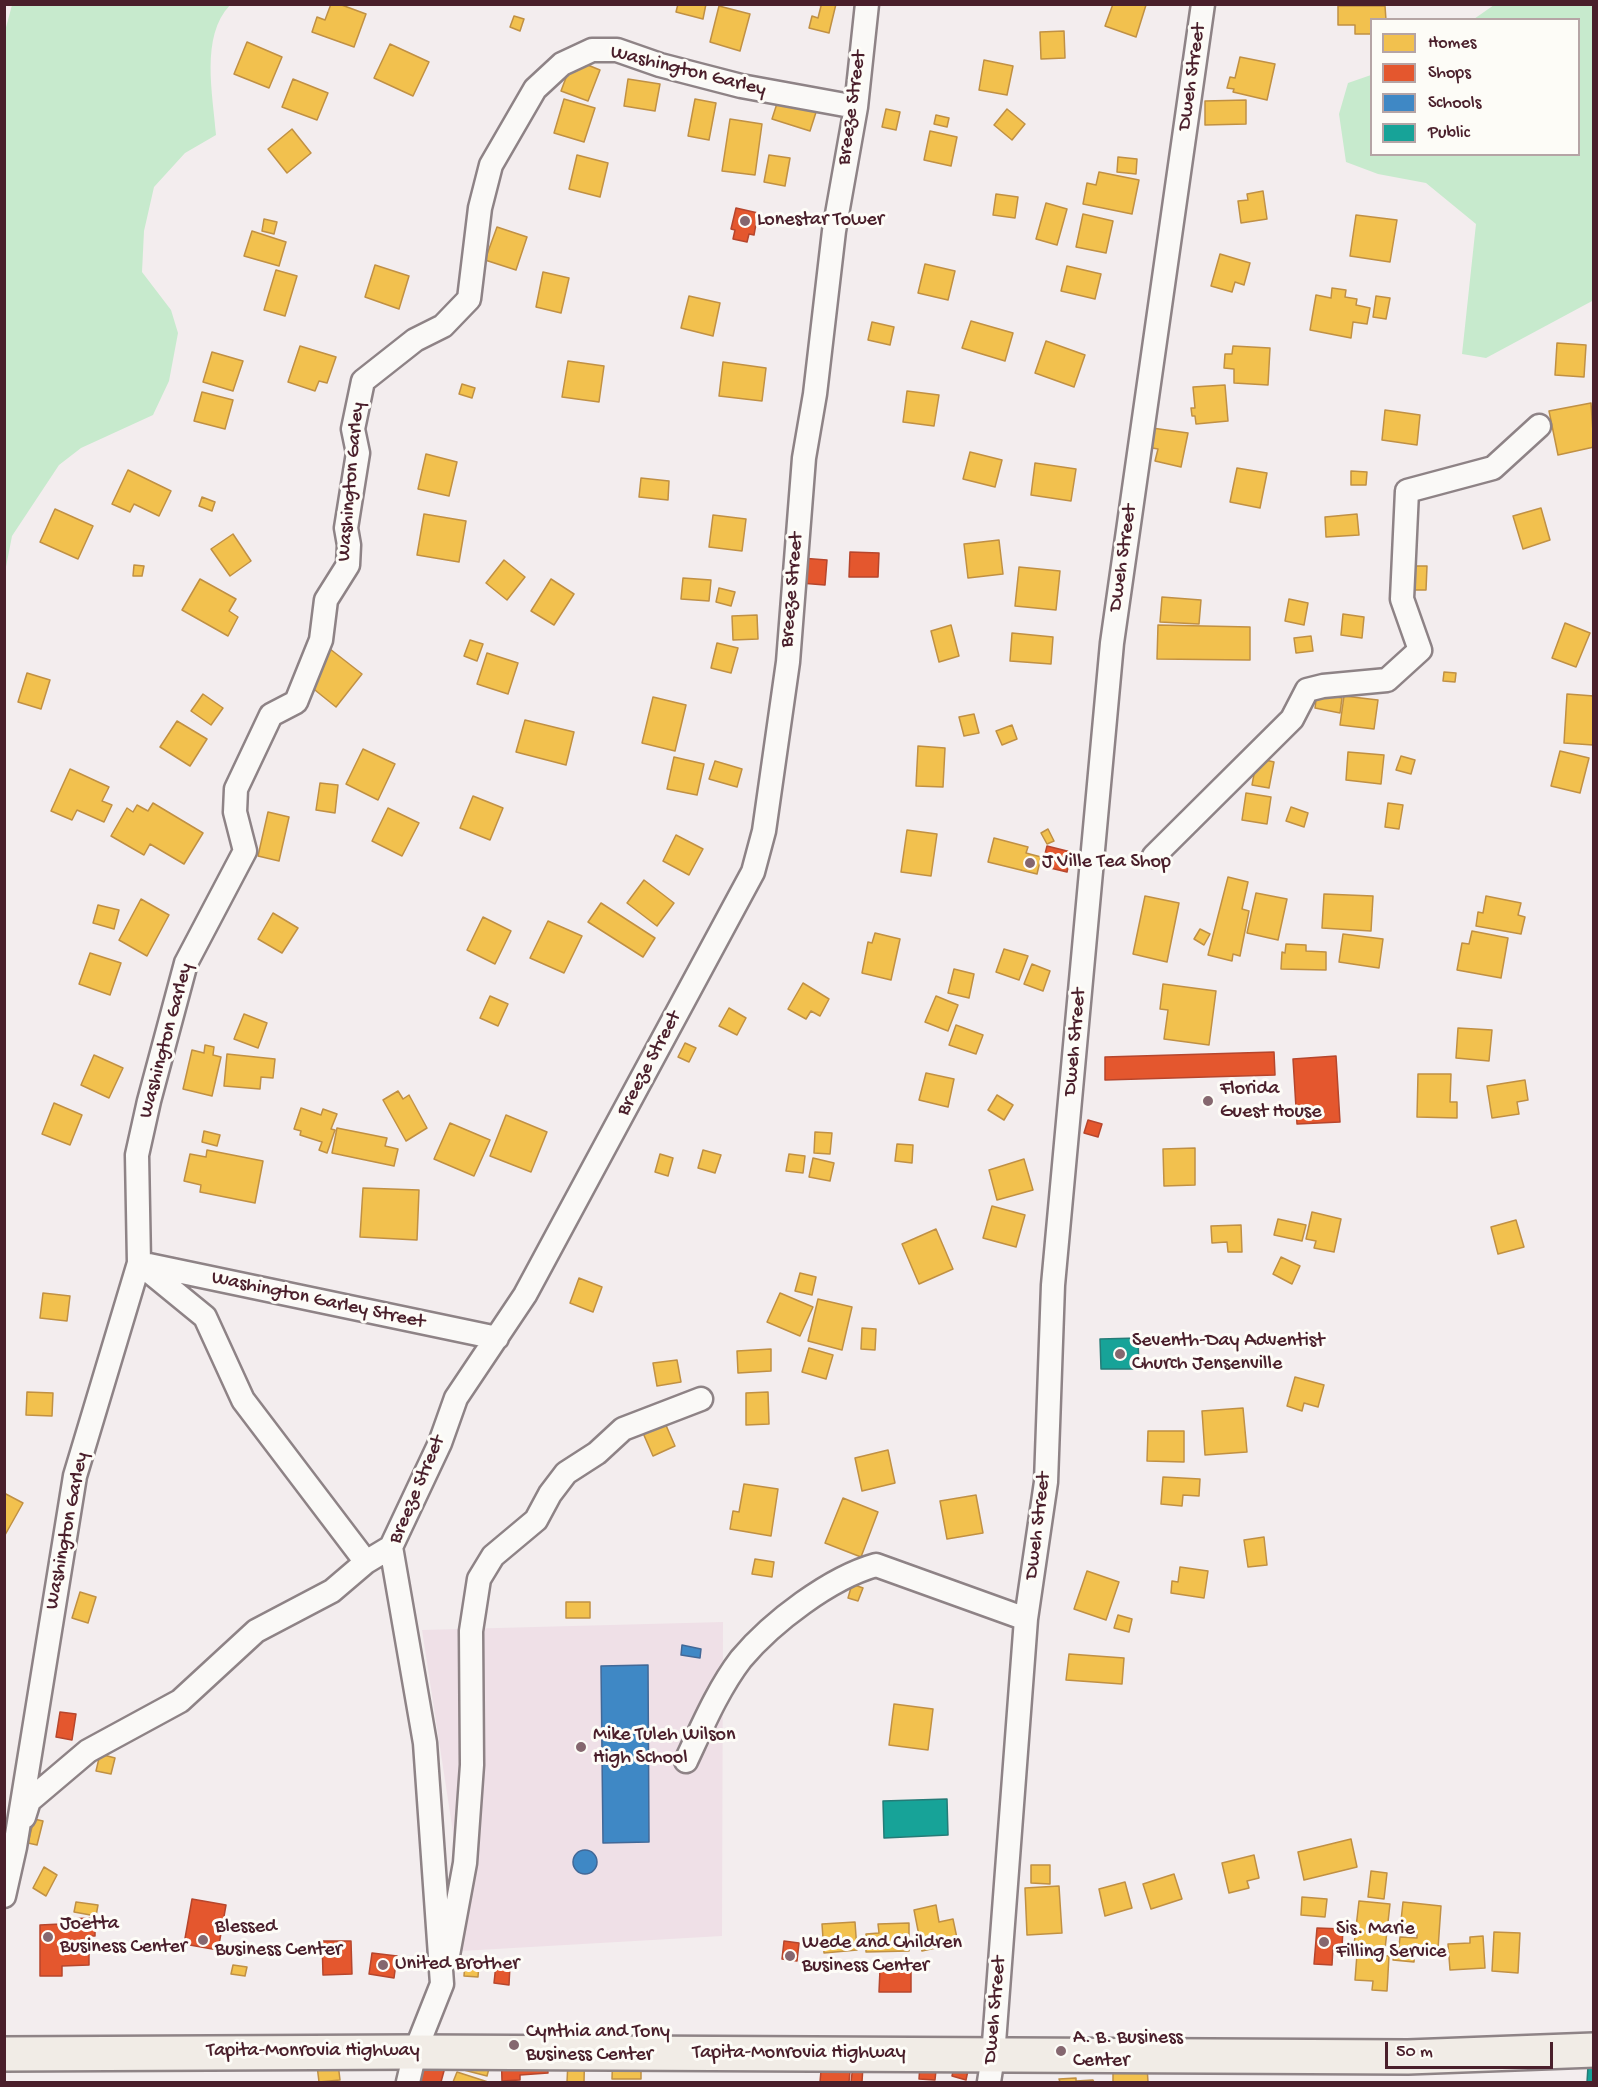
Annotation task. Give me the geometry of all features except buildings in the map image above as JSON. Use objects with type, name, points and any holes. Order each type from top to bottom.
[{"type":"highway","name":"Tapita-Monrovia Highway","points":[[4,2054],[411,2067],[991,2069],[1593,2050]]},
{"type":"street","name":"Breeze Street","points":[[411,2067],[442,1984],[425,1743],[391,1547],[440,1443],[456,1398],[525,1295],[753,872],[764,831],[788,662],[804,458],[815,394],[834,231],[856,107],[867,4]]},
{"type":"street","name":"Dweh Street","points":[[991,2069],[1026,1619],[1046,1482],[1053,1285],[1112,643],[1203,4]]},
{"type":"street","name":"Washington Garley","points":[[4,1896],[15,1847],[75,1476],[139,1263],[137,1155],[149,1101],[186,963],[244,851],[235,812],[236,789],[271,715],[296,702],[321,640],[326,600],[348,565],[349,545],[346,528],[358,453],[353,429],[363,381],[415,340],[443,326],[468,299],[480,208],[491,165],[535,89],[562,64],[592,50],[617,50],[741,86],[856,107]]},
{"type":"street","points":[[1154,856],[1292,719],[1307,690],[1323,686],[1387,680],[1420,650],[1402,599],[1407,491],[1493,468],[1539,426]]},
{"type":"street","points":[[139,1263],[205,1317],[243,1400],[366,1562]]},
{"type":"street","name":"Washington Garley Street","points":[[139,1263],[496,1338]]},
{"type":"street","points":[[442,1984],[465,1863],[472,1765],[471,1632],[479,1579],[493,1556],[536,1520],[550,1494],[566,1473],[597,1452],[623,1429],[701,1399]]},
{"type":"street","points":[[15,1847],[29,1801],[88,1752],[180,1701],[256,1631],[332,1591],[366,1562],[391,1547]]},
{"type":"street","points":[[686,1761],[711,1711],[741,1660],[798,1608],[855,1571],[876,1565],[1026,1619]]},
{"type":"shaded area","name":"Mike Tuleh Wilson High School","points":[[723,1622],[722,1936],[461,1951],[458,1865],[422,1630]]},
{"type":"green space","points":[[12,5],[230,5],[221,18],[212,49],[211,84],[216,135],[185,153],[154,187],[144,231],[142,272],[171,310],[178,333],[169,381],[153,415],[81,448],[59,465],[12,536],[5,572],[4,35]]},
{"type":"green space","points":[[1494,5],[1593,5],[1594,300],[1486,358],[1462,354],[1476,224],[1426,183],[1378,174],[1346,162],[1339,114],[1348,83],[1370,75],[1370,156],[1580,156],[1580,18],[1475,18]]},
{"type":"place","name":"Lonestar Tower","points":[[745,221]]},
{"type":"place","name":"J Ville Tea Shop","points":[[1030,863]]},
{"type":"place","name":"Florida Guest House","points":[[1208,1101]]},
{"type":"place","name":"Seventh-Day Adventist Church Jensenville","points":[[1120,1354]]},
{"type":"place","name":"Mike Tuleh Wilson High School","points":[[581,1747]]},
{"type":"place","name":"Joetta Business Center","points":[[48,1937]]},
{"type":"place","name":"Blessed Business Center","points":[[203,1940]]},
{"type":"place","name":"Sis. Marie Filling Service","points":[[1324,1942]]},
{"type":"place","name":"Wede and Children Business Center","points":[[790,1956]]},
{"type":"place","name":"United Brother","points":[[383,1965]]},
{"type":"place","name":"Cynthia and Tony Business Center","points":[[514,2045]]},
{"type":"place","name":"A. B. Business Center","points":[[1061,2051]]}]
